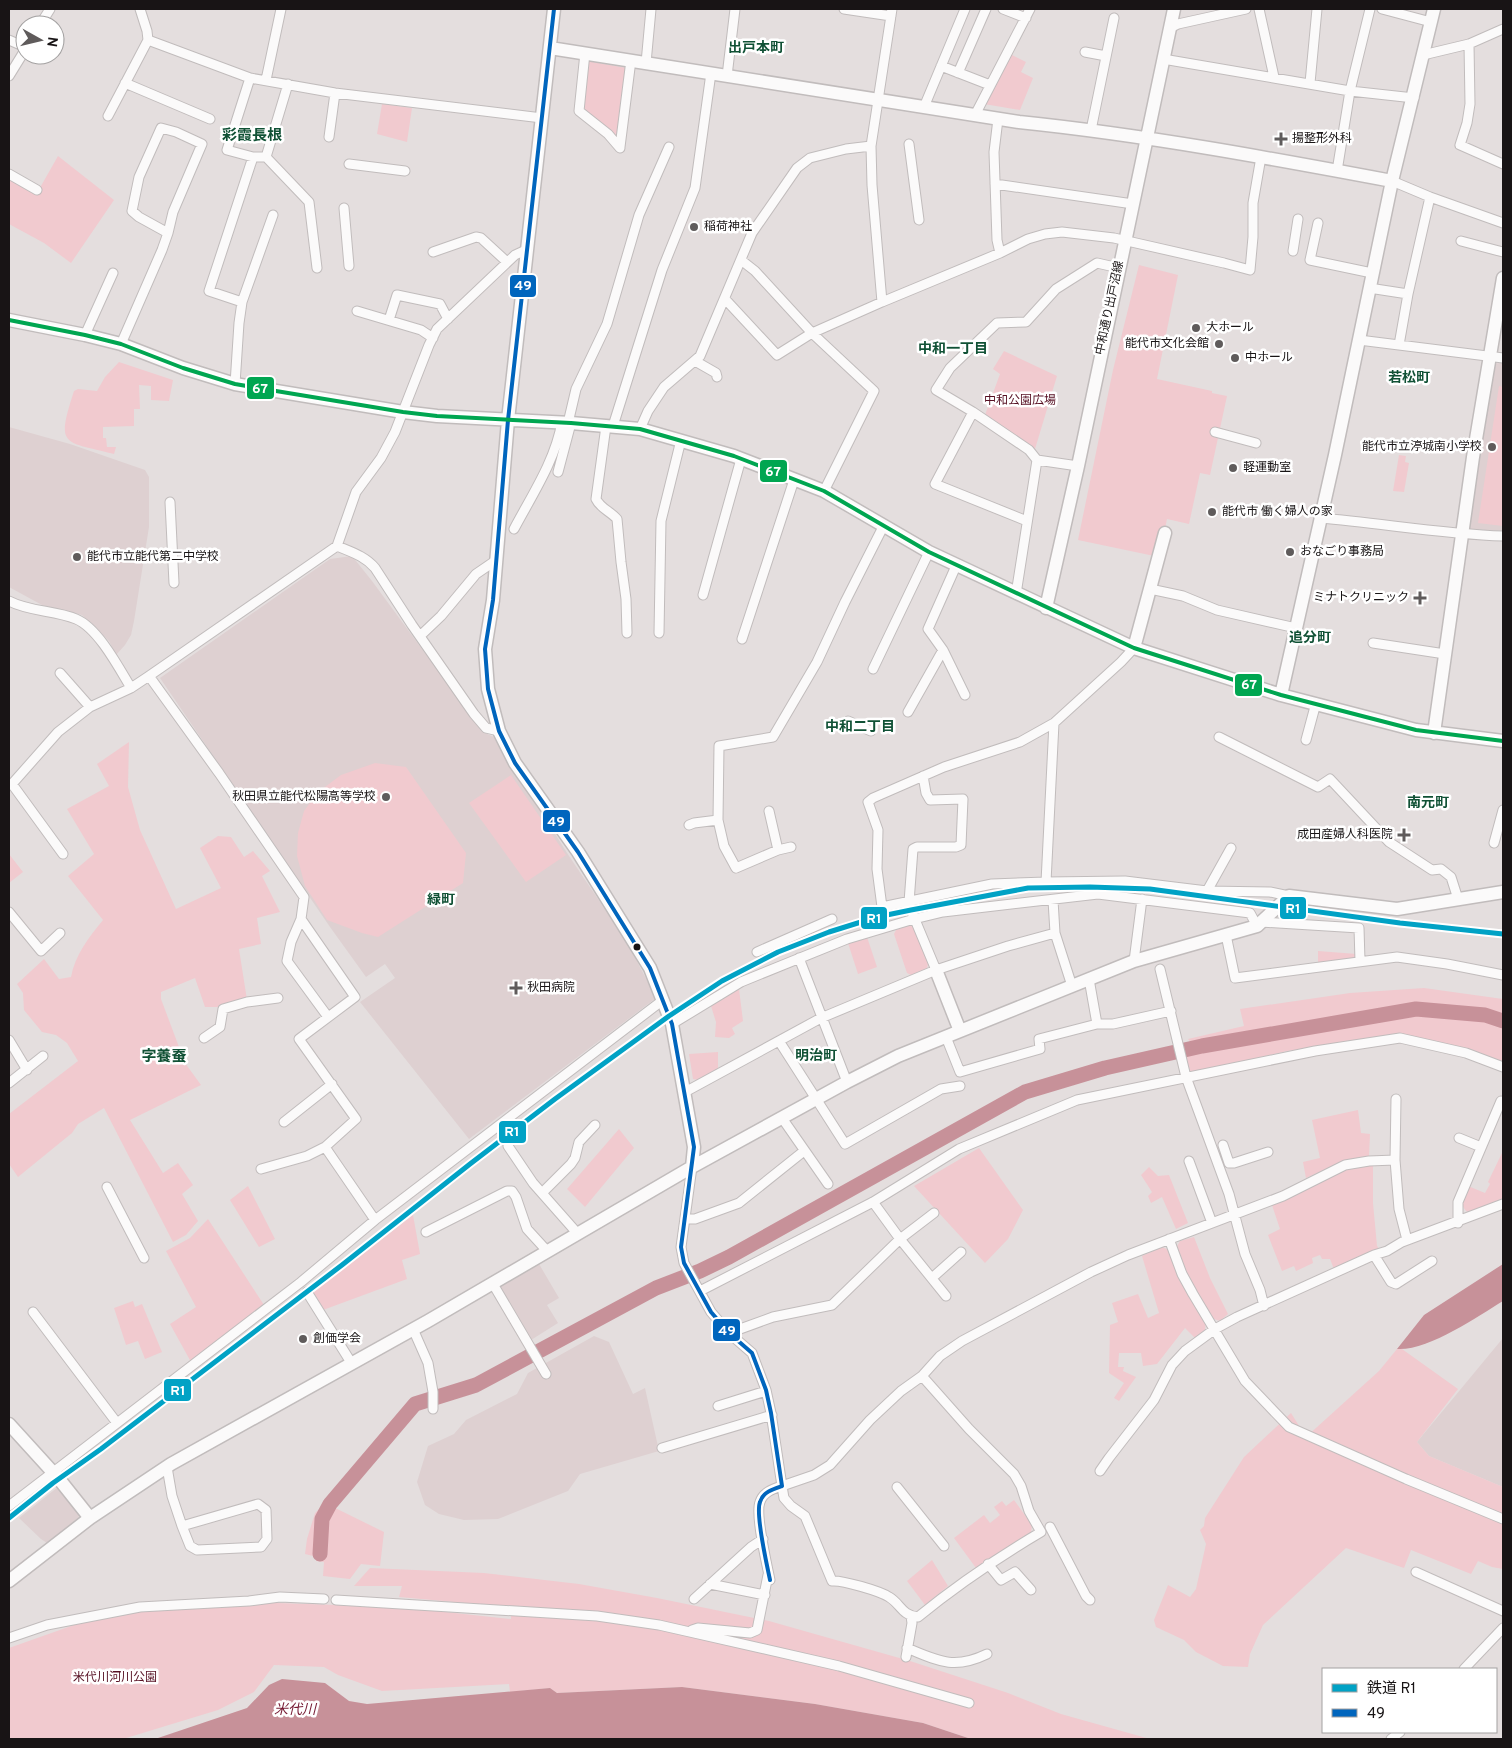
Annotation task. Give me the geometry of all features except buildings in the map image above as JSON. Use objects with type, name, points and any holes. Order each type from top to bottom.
[{"type":"street","points":[[108,116],[148,40],[147,30],[140,9]]},
{"type":"street","points":[[266,80],[281,9]]},
{"type":"street","points":[[554,9],[508,420],[493,600],[485,649],[488,690],[499,731],[515,763],[578,852],[650,968],[672,1024],[694,1147],[681,1247],[684,1263],[711,1312],[729,1333],[752,1353],[772,1414],[784,1498],[791,1506],[805,1516],[832,1581],[868,1589],[890,1597],[903,1611],[911,1616],[918,1617],[949,1591],[988,1564],[1041,1532],[1029,1511],[1021,1486],[1014,1474],[969,1429],[922,1376]]},
{"type":"street","points":[[646,63],[651,9]]},
{"type":"street","points":[[727,76],[735,9]]},
{"type":"street","points":[[844,9],[891,13],[871,146],[872,185],[882,302]]},
{"type":"street","points":[[924,107],[965,9]]},
{"type":"street","points":[[958,73],[986,9]]},
{"type":"street","points":[[1003,9],[1026,18]]},
{"type":"street","points":[[975,115],[1030,9]]},
{"type":"street","name":"中和通り出戸沼線","points":[[1046,608],[1078,466],[1174,9]]},
{"type":"street","points":[[1170,28],[1178,24],[1246,9]]},
{"type":"street","points":[[1258,9],[1274,77]]},
{"type":"street","points":[[1310,83],[1317,9]]},
{"type":"street","points":[[1337,171],[1350,91],[1370,9]]},
{"type":"street","points":[[1382,9],[1431,22]]},
{"type":"street","points":[[1281,695],[1392,181],[1414,98],[1434,9]]},
{"type":"street","points":[[1092,130],[1114,18]]},
{"type":"street","points":[[1424,55],[1469,44],[1503,29]]},
{"type":"street","points":[[148,40],[250,78],[336,93],[542,118]]},
{"type":"street","points":[[1469,44],[1470,104],[1467,123],[1460,145],[1503,164]]},
{"type":"street","points":[[550,48],[998,119],[1147,138],[1392,181],[1430,197],[1503,223]]},
{"type":"street","points":[[1084,52],[1106,56]]},
{"type":"street","points":[[585,53],[579,111],[608,134],[620,148],[631,60]]},
{"type":"street","points":[[1163,59],[1350,91],[1414,98]]},
{"type":"street","points":[[941,66],[990,85]]},
{"type":"street","points":[[627,633],[626,599],[620,562],[617,519],[598,505],[596,499],[610,426],[662,270],[695,188],[711,73]]},
{"type":"street","points":[[250,78],[227,150],[253,157],[266,157],[309,202],[317,268]]},
{"type":"street","points":[[125,83],[210,119]]},
{"type":"street","points":[[266,157],[288,84]]},
{"type":"street","points":[[329,137],[336,93]]},
{"type":"street","points":[[998,119],[994,152],[997,240],[1000,253]]},
{"type":"street","points":[[121,344],[168,233],[173,212],[202,144],[176,132],[161,128],[139,177],[132,210],[139,217],[168,233]]},
{"type":"street","points":[[909,144],[919,220]]},
{"type":"street","points":[[640,429],[648,411],[664,387],[700,356],[752,233],[797,168],[810,158],[846,149],[871,146]]},
{"type":"street","points":[[558,472],[567,423],[576,390],[607,324],[640,215],[669,147]]},
{"type":"street","points":[[242,302],[209,291],[253,157]]},
{"type":"street","points":[[725,299],[777,355],[812,333],[882,302],[1000,253],[1028,239],[1062,232],[1114,238],[1125,242],[1224,262],[1250,270],[1253,237],[1253,203],[1261,157]]},
{"type":"street","points":[[349,164],[405,171]]},
{"type":"street","points":[[9,174],[37,190]]},
{"type":"street","points":[[995,184],[1133,204]]},
{"type":"street","points":[[1399,344],[1408,294],[1430,197]]},
{"type":"street","points":[[344,208],[348,266]]},
{"type":"street","points":[[235,384],[242,302],[273,215]]},
{"type":"street","points":[[1293,251],[1298,219]]},
{"type":"street","points":[[1318,223],[1310,260],[1372,273]]},
{"type":"street","points":[[433,252],[476,237],[481,238],[507,262]]},
{"type":"street","points":[[1461,241],[1503,252]]},
{"type":"street","points":[[63,854],[10,784],[58,732],[90,707],[131,688],[150,676],[337,546],[356,492],[381,458],[395,432],[437,330],[507,262],[515,255],[528,249]]},
{"type":"street","points":[[741,260],[755,271],[812,333],[874,391],[824,492]]},
{"type":"street","points":[[1078,466],[1037,460],[1029,450],[973,412],[936,390],[950,368],[997,324],[1026,322],[1056,289],[1097,263],[1119,268]]},
{"type":"street","points":[[85,335],[113,273]]},
{"type":"street","points":[[1434,733],[1473,457],[1497,357],[1503,278]]},
{"type":"street","points":[[1369,288],[1408,294]]},
{"type":"street","points":[[389,320],[397,295],[440,304],[448,319]]},
{"type":"street","points":[[357,311],[421,330],[433,338]]},
{"type":"street","points":[[9,320],[121,344],[183,368],[235,384],[403,412],[640,429],[681,440],[741,459],[824,492],[956,566],[1134,648],[1281,695],[1416,730],[1503,741]]},
{"type":"street","points":[[1359,340],[1497,357]]},
{"type":"street","points":[[695,361],[716,373],[717,377]]},
{"type":"street","points":[[973,412],[935,484],[1027,521]]},
{"type":"street","points":[[514,529],[542,478],[567,423]]},
{"type":"street","points":[[1215,432],[1256,443]]},
{"type":"street","points":[[659,633],[661,521],[681,440]]},
{"type":"street","points":[[703,595],[741,459]]},
{"type":"street","points":[[1016,594],[1037,460]]},
{"type":"street","points":[[742,639],[794,480]]},
{"type":"street","points":[[170,502],[174,583]]},
{"type":"street","points":[[1320,518],[1462,534],[1503,536]]},
{"type":"street","points":[[791,847],[778,850],[736,868],[724,846],[718,820],[719,746],[773,737],[817,662],[884,525]]},
{"type":"street","points":[[1165,533],[1134,648],[1054,723],[1020,742],[923,776],[868,802],[878,830],[877,869],[882,908],[992,884],[1046,882],[1126,881],[1207,890],[1270,892],[1397,909],[1503,892]]},
{"type":"street","points":[[337,546],[360,556],[376,568],[474,714],[486,728],[499,731]]},
{"type":"street","points":[[873,669],[929,552]]},
{"type":"street","points":[[420,636],[441,616],[476,574],[496,561]]},
{"type":"street","points":[[956,566],[928,629],[943,650],[965,695]]},
{"type":"street","points":[[1150,589],[1183,596],[1217,610],[1296,628]]},
{"type":"street","points":[[9,601],[21,608],[77,620],[82,623],[103,643],[131,688]]},
{"type":"street","points":[[1373,643],[1445,654]]},
{"type":"street","points":[[908,712],[943,650]]},
{"type":"street","points":[[60,673],[90,707]]},
{"type":"street","points":[[150,676],[304,897],[301,919],[291,942],[287,961],[328,1017]]},
{"type":"street","points":[[1306,740],[1316,703]]},
{"type":"street","points":[[848,721],[871,731]]},
{"type":"street","points":[[1046,882],[1054,723]]},
{"type":"street","points":[[1219,737],[1318,787],[1330,779],[1389,842],[1432,870],[1441,869],[1451,877],[1458,899]]},
{"type":"street","points":[[923,776],[926,793],[930,800],[963,799],[961,845],[956,847],[917,846],[912,849],[909,902],[914,919],[960,1031]]},
{"type":"street","points":[[1494,843],[1503,810]]},
{"type":"street","points":[[769,811],[778,850]]},
{"type":"street","points":[[688,825],[718,820]]},
{"type":"street","points":[[1207,890],[1231,848]]},
{"type":"street","points":[[672,1024],[741,982],[799,958],[847,939],[943,912],[1098,894],[1250,913],[1259,924]]},
{"type":"street","points":[[1259,924],[1290,896]]},
{"type":"street","points":[[1134,961],[1142,899]]},
{"type":"street","points":[[1053,900],[1055,934],[1072,986]]},
{"type":"street","points":[[9,912],[41,951],[60,933]]},
{"type":"street","points":[[261,1169],[307,1156],[324,1146],[356,1119],[299,1039],[355,997],[301,919]]},
{"type":"street","points":[[757,952],[832,919]]},
{"type":"street","points":[[9,1581],[90,1518],[167,1467],[493,1284],[692,1168],[847,1082],[898,1056],[1134,961],[1259,924],[1359,928],[1360,961]]},
{"type":"street","points":[[685,1092],[821,1018],[936,970],[1008,946],[1055,934]]},
{"type":"street","points":[[1226,935],[1235,978],[1397,957],[1503,975]]},
{"type":"street","points":[[799,958],[847,1082]]},
{"type":"street","points":[[1160,969],[1186,1074],[1229,1194],[1244,1254],[1260,1290],[1264,1306]]},
{"type":"street","points":[[1089,979],[1098,1024]]},
{"type":"street","points":[[204,1038],[220,1027],[223,1009],[247,1002],[278,998]]},
{"type":"street","points":[[9,1506],[301,1282],[375,1220],[663,1000]]},
{"type":"street","points":[[946,1036],[960,1072],[1040,1048],[1039,1039],[1098,1024],[1113,1024],[1171,1011]]},
{"type":"street","points":[[698,1288],[873,1202],[959,1149],[1077,1100],[1186,1074],[1400,1038],[1466,1053],[1503,1067]]},
{"type":"street","points":[[9,1040],[27,1070]]},
{"type":"street","points":[[780,1040],[845,1144],[942,1089],[960,1086]]},
{"type":"street","points":[[9,1083],[43,1056]]},
{"type":"street","points":[[284,1122],[332,1084]]},
{"type":"street","points":[[1396,1099],[1395,1160],[1399,1209],[1407,1240]]},
{"type":"street","points":[[1458,1223],[1458,1202],[1501,1101]]},
{"type":"street","points":[[782,1118],[828,1184]]},
{"type":"street","points":[[542,1193],[571,1164],[575,1158],[579,1142],[595,1125]]},
{"type":"street","points":[[1459,1138],[1481,1147]]},
{"type":"street","points":[[1223,1145],[1229,1162],[1234,1163],[1268,1152]]},
{"type":"street","points":[[324,1146],[375,1220]]},
{"type":"street","points":[[508,1146],[542,1193],[578,1234]]},
{"type":"street","points":[[686,1219],[695,1219],[739,1203],[804,1151]]},
{"type":"street","points":[[685,1631],[698,1628],[750,1633],[757,1630],[769,1576],[758,1514],[760,1501],[768,1491],[814,1476],[830,1465],[870,1420],[901,1391],[922,1376],[940,1356],[979,1331],[1091,1272],[1128,1255],[1283,1196],[1345,1165],[1368,1161],[1395,1160]]},
{"type":"street","points":[[1189,1161],[1212,1223]]},
{"type":"street","points":[[107,1187],[144,1258]]},
{"type":"street","points":[[426,1232],[507,1191],[512,1191],[516,1197],[527,1229],[548,1252]]},
{"type":"street","points":[[873,1202],[946,1296]]},
{"type":"street","points":[[1100,1471],[1108,1458],[1154,1400],[1172,1365],[1185,1351],[1215,1329],[1374,1255],[1387,1251],[1407,1240],[1458,1223],[1503,1204]]},
{"type":"street","points":[[729,1333],[774,1317],[832,1305],[900,1239],[934,1214]]},
{"type":"street","points":[[1169,1239],[1182,1274],[1192,1294],[1245,1381],[1289,1427],[1406,1479],[1503,1519]]},
{"type":"street","points":[[932,1278],[961,1252]]},
{"type":"street","points":[[1374,1255],[1391,1282],[1396,1284],[1432,1261]]},
{"type":"street","points":[[493,1284],[546,1374]]},
{"type":"street","points":[[307,1292],[352,1364]]},
{"type":"street","points":[[33,1312],[116,1423]]},
{"type":"street","points":[[413,1329],[428,1363],[433,1392],[432,1408]]},
{"type":"street","points":[[718,1406],[766,1391]]},
{"type":"street","points":[[662,1448],[772,1414]]},
{"type":"street","points":[[9,1424],[54,1472],[90,1518]]},
{"type":"street","points":[[167,1467],[172,1496],[182,1526],[190,1546],[197,1550],[261,1547],[267,1539],[266,1510],[258,1504],[182,1526]]},
{"type":"street","points":[[897,1487],[944,1546]]},
{"type":"street","points":[[1050,1526],[1086,1596],[1090,1600]]},
{"type":"street","points":[[694,1599],[751,1547],[763,1540]]},
{"type":"street","points":[[988,1564],[1001,1580],[1015,1572],[1032,1590]]},
{"type":"street","points":[[1416,1572],[1503,1611]]},
{"type":"street","points":[[710,1584],[765,1595]]},
{"type":"street","points":[[9,1638],[47,1625],[140,1607],[249,1601],[280,1597],[324,1599]]},
{"type":"street","points":[[336,1600],[596,1616],[660,1625],[839,1666],[969,1703]]},
{"type":"street","points":[[911,1616],[912,1623],[906,1652],[953,1664],[972,1662],[987,1654]]},
{"type":"street","points":[[1465,1668],[1503,1628]]},
{"type":"shaded area","name":"能代市立渟城南小学校","points":[[1503,363],[1503,531],[1468,529],[1493,364]]},
{"type":"shaded area","name":"能代市立能代第二中学校","points":[[9,427],[70,444],[145,470],[149,477],[149,527],[134,621],[131,635],[116,655],[109,641],[82,615],[42,605],[9,587]]},
{"type":"shaded area","name":"秋田県立能代松陽高等学校","points":[[352,556],[483,732],[494,737],[569,856],[627,942],[656,998],[469,1139],[360,1002],[395,978],[385,964],[366,977],[160,678],[330,559]]},
{"type":"shaded area","points":[[539,1264],[559,1298],[547,1305],[558,1323],[531,1340],[497,1286]]},
{"type":"shaded area","points":[[594,1336],[609,1342],[633,1394],[645,1388],[659,1451],[580,1474],[568,1491],[498,1519],[464,1520],[439,1514],[425,1505],[417,1482],[428,1446],[454,1434],[466,1420],[517,1394],[528,1373]]},
{"type":"shaded area","points":[[1503,1338],[1503,1487],[1429,1456],[1417,1442]]},
{"type":"shaded area","points":[[58,1487],[80,1510],[78,1520],[47,1543],[19,1518]]},
{"type":"green space","points":[[1010,54],[1026,62],[1021,72],[1033,78],[1020,110],[984,104]]},
{"type":"green space","points":[[587,61],[627,68],[620,142],[581,110]]},
{"type":"green space","points":[[382,104],[412,108],[407,142],[377,134]]},
{"type":"green space","points":[[58,156],[114,200],[71,263],[44,243],[9,224],[9,176],[37,193]]},
{"type":"green space","points":[[1139,265],[1178,275],[1157,379],[1227,396],[1210,475],[1200,473],[1189,524],[1167,519],[1159,557],[1078,540],[1113,370]]},
{"type":"green space","name":"中和公園広場","points":[[1004,351],[1057,376],[1035,449],[985,415],[1000,374],[993,369]]},
{"type":"green space","points":[[119,362],[173,380],[169,401],[151,400],[151,386],[139,385],[140,409],[134,409],[134,426],[103,427],[103,438],[106,438],[107,447],[116,447],[114,454],[74,443],[68,439],[65,432],[65,423],[74,391],[78,389],[97,391],[105,377]]},
{"type":"green space","points":[[1499,386],[1503,387],[1503,526],[1478,523]]},
{"type":"green space","points":[[1399,455],[1406,456],[1405,462],[1409,463],[1404,492],[1393,491]]},
{"type":"green space","points":[[129,742],[128,787],[140,830],[176,909],[221,888],[200,848],[218,836],[231,837],[244,857],[253,851],[270,871],[262,876],[280,912],[257,918],[261,944],[239,949],[247,1000],[219,1007],[205,1007],[195,978],[161,992],[161,999],[185,1063],[201,1085],[130,1120],[163,1173],[178,1163],[193,1185],[182,1194],[198,1221],[186,1235],[173,1242],[104,1108],[78,1124],[72,1133],[18,1177],[9,1164],[9,1114],[78,1061],[67,1043],[56,1035],[42,1032],[24,1010],[23,993],[17,984],[44,959],[59,979],[71,977],[79,954],[103,920],[68,876],[94,854],[67,809],[109,786],[97,764]]},
{"type":"green space","points":[[375,763],[406,767],[466,853],[463,883],[378,937],[327,920],[305,886],[297,856],[298,833],[304,811],[317,793],[341,775]]},
{"type":"green space","points":[[511,775],[566,855],[526,882],[469,803]]},
{"type":"green space","points":[[9,854],[23,872],[9,883]]},
{"type":"green space","points":[[910,925],[915,928],[928,964],[927,968],[911,975],[907,973],[894,934],[896,930]]},
{"type":"green space","points":[[867,937],[877,967],[858,974],[848,943]]},
{"type":"green space","points":[[1318,951],[1357,954],[1357,960],[1318,965]]},
{"type":"green space","points":[[1424,988],[1503,999],[1503,1063],[1398,1036],[1287,1051],[1191,1073],[1184,1053],[1197,1050],[1188,1039],[1244,1026],[1240,1009],[1350,993]]},
{"type":"green space","points":[[739,989],[743,1021],[732,1028],[735,1034],[729,1038],[715,1037],[716,1022],[711,1006]]},
{"type":"green space","points":[[718,1052],[718,1070],[698,1080],[693,1079],[689,1054]]},
{"type":"green space","points":[[1358,1110],[1361,1133],[1370,1134],[1369,1156],[1346,1160],[1306,1178],[1303,1162],[1320,1158],[1312,1120]]},
{"type":"green space","points":[[619,1129],[634,1148],[585,1207],[567,1189]]},
{"type":"green space","points":[[979,1148],[1023,1210],[1008,1239],[985,1263],[914,1186]]},
{"type":"green space","points":[[1502,1153],[1503,1200],[1470,1214],[1462,1204],[1468,1186],[1485,1193],[1490,1184],[1488,1182]]},
{"type":"green space","points":[[1373,1164],[1373,1203],[1377,1246],[1380,1250],[1335,1272],[1330,1259],[1322,1259],[1320,1255],[1312,1258],[1313,1263],[1296,1271],[1294,1266],[1282,1271],[1268,1235],[1280,1229],[1272,1205],[1349,1167]]},
{"type":"green space","points":[[1149,1167],[1158,1176],[1169,1175],[1188,1223],[1176,1229],[1162,1197],[1151,1203],[1148,1196],[1152,1192],[1141,1175]]},
{"type":"green space","points":[[248,1186],[275,1239],[259,1247],[230,1200]]},
{"type":"green space","points":[[413,1215],[420,1254],[402,1260],[407,1279],[323,1310],[311,1294]]},
{"type":"green space","points":[[208,1219],[264,1305],[191,1362],[170,1324],[196,1307],[166,1251],[190,1238]]},
{"type":"green space","points":[[1194,1237],[1210,1278],[1228,1314],[1220,1321],[1211,1318],[1184,1268],[1176,1248],[1180,1241]]},
{"type":"green space","points":[[1162,1247],[1169,1250],[1206,1321],[1205,1330],[1195,1338],[1185,1328],[1157,1364],[1143,1366],[1141,1353],[1119,1353],[1118,1367],[1124,1367],[1123,1371],[1136,1377],[1119,1401],[1114,1398],[1124,1383],[1109,1373],[1110,1325],[1118,1322],[1112,1303],[1138,1294],[1148,1318],[1159,1313],[1142,1256]]},
{"type":"green space","points":[[133,1301],[135,1307],[142,1304],[162,1352],[145,1359],[138,1341],[126,1345],[114,1308]]},
{"type":"green space","points":[[1397,1349],[1402,1349],[1458,1389],[1417,1442],[1429,1456],[1503,1487],[1503,1569],[1478,1561],[1471,1574],[1411,1550],[1404,1568],[1346,1548],[1263,1625],[1250,1654],[1248,1667],[1223,1666],[1196,1652],[1184,1640],[1156,1627],[1154,1620],[1168,1585],[1190,1597],[1196,1589],[1206,1544],[1200,1530],[1204,1526],[1205,1518],[1244,1457],[1291,1413],[1306,1437],[1379,1371]]},
{"type":"green space","points":[[1014,1500],[1032,1525],[1031,1533],[976,1568],[954,1538],[984,1515],[990,1523],[1000,1515],[994,1507],[1002,1501],[1006,1506]]},
{"type":"green space","points":[[325,1503],[384,1532],[380,1566],[361,1564],[350,1579],[323,1576],[324,1562],[316,1561],[317,1557],[305,1554],[307,1539],[315,1513]]},
{"type":"green space","points":[[932,1560],[948,1586],[925,1605],[907,1581]]},
{"type":"green space","name":"米代川河川公園","points":[[370,1568],[484,1573],[579,1584],[769,1621],[910,1661],[1008,1693],[1061,1714],[1150,1739],[971,1739],[923,1723],[815,1704],[682,1687],[557,1693],[550,1688],[510,1692],[509,1684],[382,1691],[338,1675],[324,1667],[274,1665],[254,1692],[218,1710],[123,1739],[9,1739],[9,1648],[74,1625],[143,1609],[245,1602],[399,1607],[511,1619],[511,1607],[399,1597],[402,1586],[354,1586]]},
{"type":"water","points":[[1503,1264],[1503,1301],[1437,1339],[1423,1345],[1397,1349],[1424,1315]]},
{"type":"water","points":[[326,1507],[331,1510],[323,1529],[326,1534],[323,1554],[317,1553],[317,1530],[319,1519]]},
{"type":"water","name":"米代川","points":[[282,1679],[325,1683],[349,1701],[367,1704],[550,1688],[557,1693],[682,1687],[815,1704],[923,1723],[971,1739],[155,1739],[247,1708],[269,1685]]},
{"type":"waterway","points":[[320,1554],[322,1519],[330,1504],[415,1404],[476,1385],[656,1288],[700,1271],[729,1257],[1025,1092],[1105,1068],[1202,1046],[1416,1009],[1485,1015],[1503,1021]]},
{"type":"rail line","name":"R1","points":[[9,1518],[342,1265],[555,1099],[669,1016],[722,981],[778,952],[829,932],[877,917],[1028,888],[1090,887],[1150,889],[1400,923],[1503,934]]},
{"type":"transit line","name":"49","points":[[554,9],[508,420],[493,600],[485,649],[488,689],[499,731],[515,763],[578,852],[650,968],[672,1024],[694,1147],[681,1247],[684,1263],[711,1312],[729,1333],[752,1353],[766,1390],[771,1413],[782,1486],[766,1493],[761,1499],[759,1508],[762,1540],[770,1580]]},
{"type":"transit line","name":"67","points":[[9,320],[121,344],[183,368],[235,384],[437,416],[571,423],[640,429],[734,456],[824,491],[929,552],[1134,648],[1281,695],[1416,730],[1503,741]]},
{"type":"place","name":"揚整形外科","points":[[1281,139]]},
{"type":"place","name":"稲荷神社","points":[[694,227]]},
{"type":"place","name":"大ホール","points":[[1196,328]]},
{"type":"place","name":"能代市文化会館","points":[[1219,344]]},
{"type":"place","name":"中ホール","points":[[1235,358]]},
{"type":"place","name":"能代市立渟城南小学校","points":[[1492,447]]},
{"type":"place","name":"軽運動室","points":[[1233,468]]},
{"type":"place","name":"能代市 働く婦人の家","points":[[1212,512]]},
{"type":"place","name":"おなごり事務局","points":[[1290,552]]},
{"type":"place","name":"能代市立能代第二中学校","points":[[77,557]]},
{"type":"place","name":"ミナトクリニック","points":[[1420,598]]},
{"type":"place","name":"秋田県立能代松陽高等学校","points":[[386,797]]},
{"type":"place","name":"成田産婦人科医院","points":[[1404,835]]},
{"type":"place","name":"秋田病院","points":[[516,988]]},
{"type":"place","name":"創価学会","points":[[303,1339]]},
{"type":"district","name":"出戸本町","points":[[756,48]]},
{"type":"district","name":"彩霞長根","points":[[252,136]]},
{"type":"district","name":"中和一丁目","points":[[953,349]]},
{"type":"district","name":"若松町","points":[[1409,378]]},
{"type":"district","name":"追分町","points":[[1310,638]]},
{"type":"district","name":"中和二丁目","points":[[860,727]]},
{"type":"district","name":"南元町","points":[[1428,803]]},
{"type":"district","name":"緑町","points":[[441,900]]},
{"type":"district","name":"明治町","points":[[816,1056]]},
{"type":"district","name":"字養蚕","points":[[164,1057]]}]
